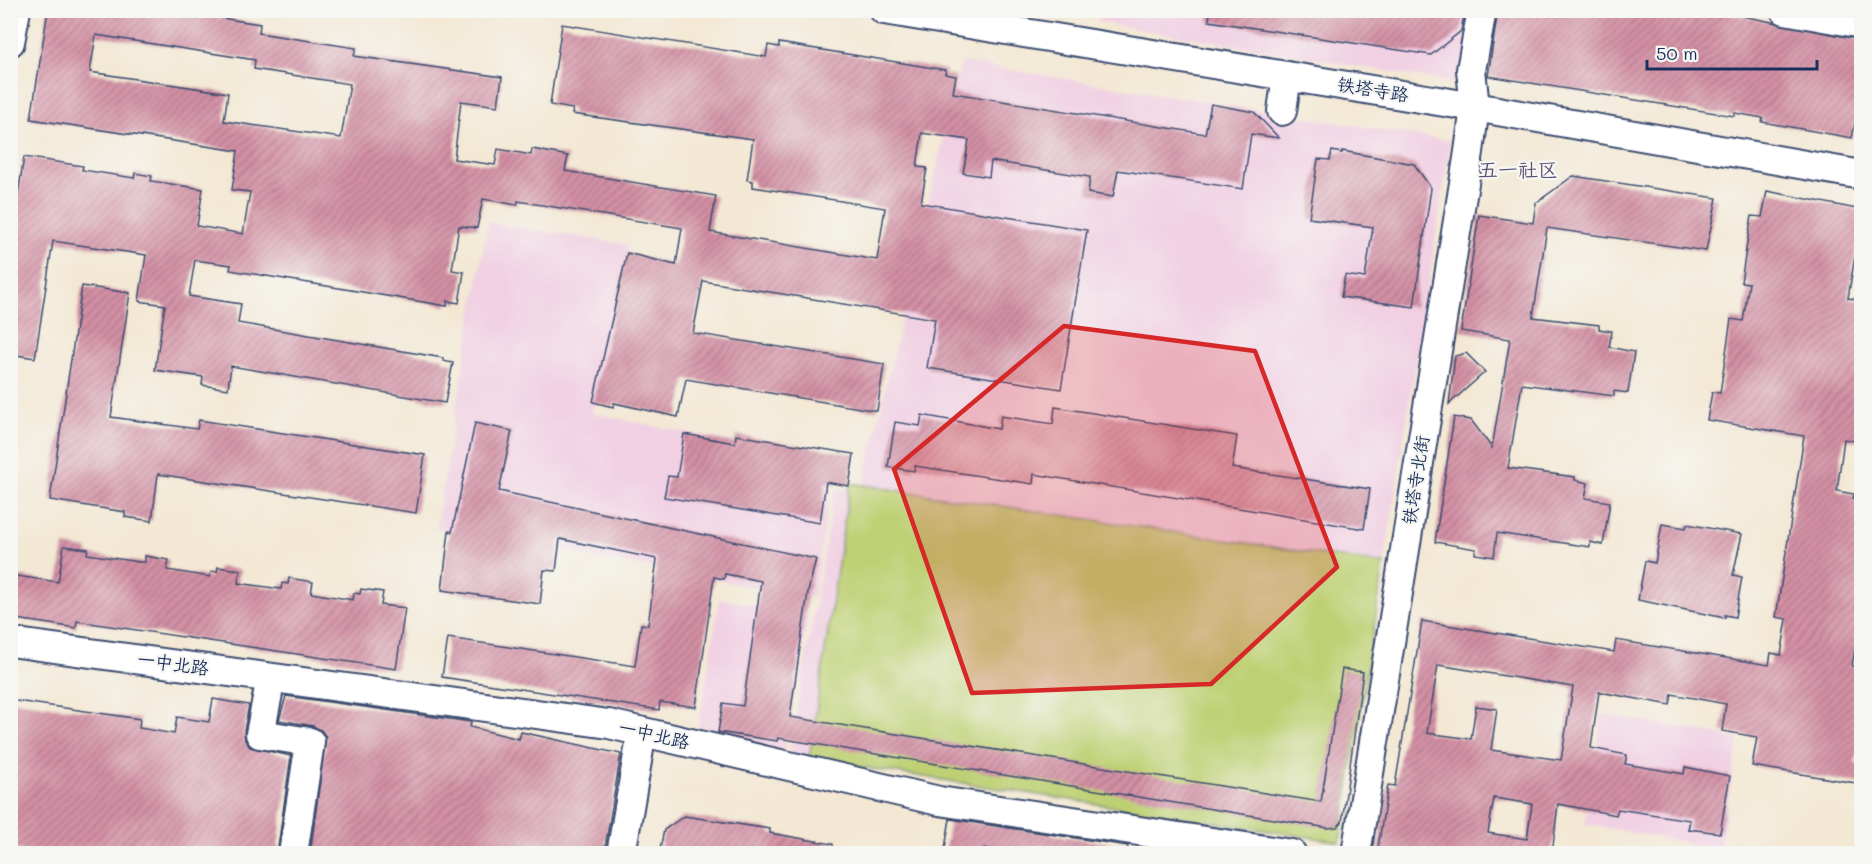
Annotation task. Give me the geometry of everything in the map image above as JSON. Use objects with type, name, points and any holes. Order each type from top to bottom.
[{"type":"street","points":[[10,42],[15,10]]},
{"type":"street","name":"铁塔寺路","points":[[884,10],[1475,107],[1862,175]]},
{"type":"street","name":"铁塔寺北街","points":[[1356,854],[1475,107],[1471,70],[1482,10]]},
{"type":"street","points":[[1785,10],[1862,24]]},
{"type":"street","points":[[1282,111],[1287,76]]},
{"type":"street","name":"一中北路","points":[[10,642],[609,724],[939,801],[1292,854]]},
{"type":"street","points":[[271,678],[260,734],[310,742],[293,854]]},
{"type":"street","points":[[621,854],[642,732]]},
{"type":"highlighted area","points":[[1064,326],[1255,351],[1337,567],[1211,684],[972,693],[894,469]]},
{"type":"shaded area","points":[[1100,10],[1474,11],[1461,84],[1098,22]]},
{"type":"shaded area","points":[[961,62],[1451,141],[1340,842],[789,755],[835,489],[862,491]]},
{"type":"shaded area","points":[[488,222],[628,245],[592,413],[835,463],[813,598],[436,528]]},
{"type":"shaded area","points":[[720,599],[808,615],[784,756],[696,740]]},
{"type":"shaded area","points":[[1602,714],[1739,738],[1720,849],[1585,824]]},
{"type":"green space","points":[[850,483],[1384,564],[1340,842],[809,759]]},
{"type":"building","points":[[48,10],[170,10],[260,24],[259,33],[356,48],[354,56],[502,77],[498,106],[461,101],[454,159],[495,165],[498,149],[531,155],[532,149],[568,156],[565,171],[716,196],[710,232],[877,260],[885,208],[753,187],[753,181],[747,180],[753,139],[572,114],[573,109],[550,105],[562,24],[766,57],[768,45],[779,47],[779,43],[946,70],[945,74],[956,76],[953,93],[1205,134],[1211,104],[1254,112],[1279,138],[1251,134],[1243,189],[1118,170],[1113,197],[1088,193],[1090,177],[991,161],[989,177],[963,173],[969,140],[922,133],[917,167],[927,168],[921,203],[1087,230],[1061,389],[927,368],[935,319],[703,281],[693,333],[884,364],[877,411],[686,379],[678,417],[614,403],[613,407],[593,402],[627,253],[676,265],[682,228],[518,201],[517,205],[483,199],[477,228],[459,226],[452,270],[464,272],[459,303],[447,301],[447,306],[230,270],[231,265],[195,260],[189,296],[241,304],[238,323],[443,358],[443,361],[453,363],[445,403],[231,366],[228,389],[202,385],[203,377],[155,370],[165,305],[139,301],[146,255],[53,241],[35,358],[10,354],[10,243],[24,157],[83,166],[82,170],[134,178],[135,173],[152,176],[151,181],[203,189],[197,226],[243,234],[250,192],[232,190],[238,151],[31,119]],"holes":[[[96,35],[255,60],[254,69],[350,84],[341,138],[224,121],[228,93],[90,72]]]},
{"type":"building","points":[[1210,10],[1465,10],[1461,31],[1431,55],[1209,21]]},
{"type":"building","points":[[1498,10],[1712,10],[1862,40],[1862,89],[1852,138],[1762,122],[1763,118],[1735,113],[1734,116],[1488,76]]},
{"type":"building","points":[[1332,151],[1414,164],[1431,188],[1414,307],[1341,297],[1345,275],[1365,278],[1373,227],[1309,218],[1318,159],[1330,160]]},
{"type":"building","points":[[1573,176],[1717,198],[1706,251],[1547,228],[1533,317],[1599,325],[1599,329],[1612,331],[1609,347],[1634,352],[1628,393],[1614,391],[1614,396],[1522,384],[1508,468],[1575,477],[1575,480],[1588,483],[1585,498],[1610,502],[1603,545],[1590,542],[1590,547],[1497,533],[1494,557],[1475,554],[1476,549],[1435,542],[1454,417],[1471,420],[1492,448],[1510,339],[1461,331],[1479,215],[1533,223],[1536,203]]},
{"type":"building","points":[[1767,191],[1862,210],[1862,244],[1857,244],[1848,298],[1862,300],[1862,442],[1844,439],[1837,491],[1854,494],[1853,498],[1862,499],[1862,631],[1858,630],[1852,666],[1862,667],[1862,734],[1855,764],[1862,765],[1862,784],[1752,766],[1757,737],[1722,731],[1726,704],[1672,694],[1670,705],[1599,692],[1591,748],[1627,755],[1625,764],[1684,774],[1685,767],[1730,776],[1720,833],[1688,829],[1690,820],[1618,809],[1616,815],[1558,804],[1552,854],[1377,854],[1388,785],[1395,786],[1422,621],[1614,652],[1616,640],[1769,665],[1771,653],[1781,655],[1787,619],[1776,617],[1804,436],[1707,420],[1712,392],[1720,393],[1731,319],[1743,321],[1749,283],[1741,282],[1752,216],[1762,217]],"holes":[[[1438,665],[1573,687],[1561,760],[1491,750],[1497,709],[1476,706],[1471,739],[1427,733]],[[1494,798],[1532,804],[1527,839],[1488,833]]]},
{"type":"building","points":[[82,286],[130,293],[111,417],[197,429],[199,420],[425,455],[416,513],[158,474],[152,521],[125,517],[125,512],[50,500]]},
{"type":"building","points":[[1466,353],[1485,372],[1449,404],[1455,356]]},
{"type":"building","points":[[1055,407],[1237,436],[1232,468],[1370,489],[1364,529],[1034,474],[1033,484],[915,466],[914,471],[888,467],[895,422],[920,426],[922,415],[999,429],[1001,416],[1053,424]]},
{"type":"building","points":[[475,423],[512,431],[499,491],[816,559],[808,592],[790,717],[1321,802],[1342,669],[1363,672],[1342,822],[1337,827],[1328,828],[778,738],[777,741],[718,732],[723,703],[743,706],[761,581],[725,574],[724,579],[714,577],[696,707],[660,702],[659,710],[442,677],[448,638],[635,666],[641,624],[648,625],[657,559],[560,539],[556,571],[544,570],[540,604],[442,590],[449,531],[452,532]]},
{"type":"building","points":[[684,434],[735,443],[736,435],[854,454],[849,486],[826,482],[820,523],[664,497],[668,476],[677,477]]},
{"type":"building","points":[[1662,524],[1686,528],[1687,524],[1742,534],[1733,575],[1742,577],[1735,617],[1725,615],[1725,618],[1638,600],[1645,561],[1655,563]]},
{"type":"building","points":[[64,546],[88,549],[87,554],[139,562],[145,562],[145,556],[169,560],[167,570],[210,577],[211,571],[217,572],[218,567],[240,570],[238,583],[281,589],[282,583],[288,584],[289,578],[313,582],[311,593],[353,600],[354,593],[360,594],[361,589],[383,592],[381,605],[405,608],[396,669],[77,621],[76,628],[10,618],[10,575],[58,582]]},
{"type":"building","points":[[286,696],[471,722],[470,727],[519,739],[521,732],[621,754],[604,854],[310,854],[326,737],[321,730],[313,726],[279,720]]},
{"type":"building","points":[[213,699],[249,705],[244,731],[245,740],[250,747],[291,756],[277,854],[37,854],[10,849],[10,700],[140,719],[139,728],[174,734],[177,717],[209,722]]},
{"type":"building","points":[[684,816],[770,829],[770,833],[833,844],[832,854],[659,854],[664,830]]},
{"type":"building","points":[[950,819],[1128,846],[1127,854],[1017,854],[984,848],[983,854],[944,854]]},
{"type":"district","name":"五一社区","points":[[1518,170]]}]
